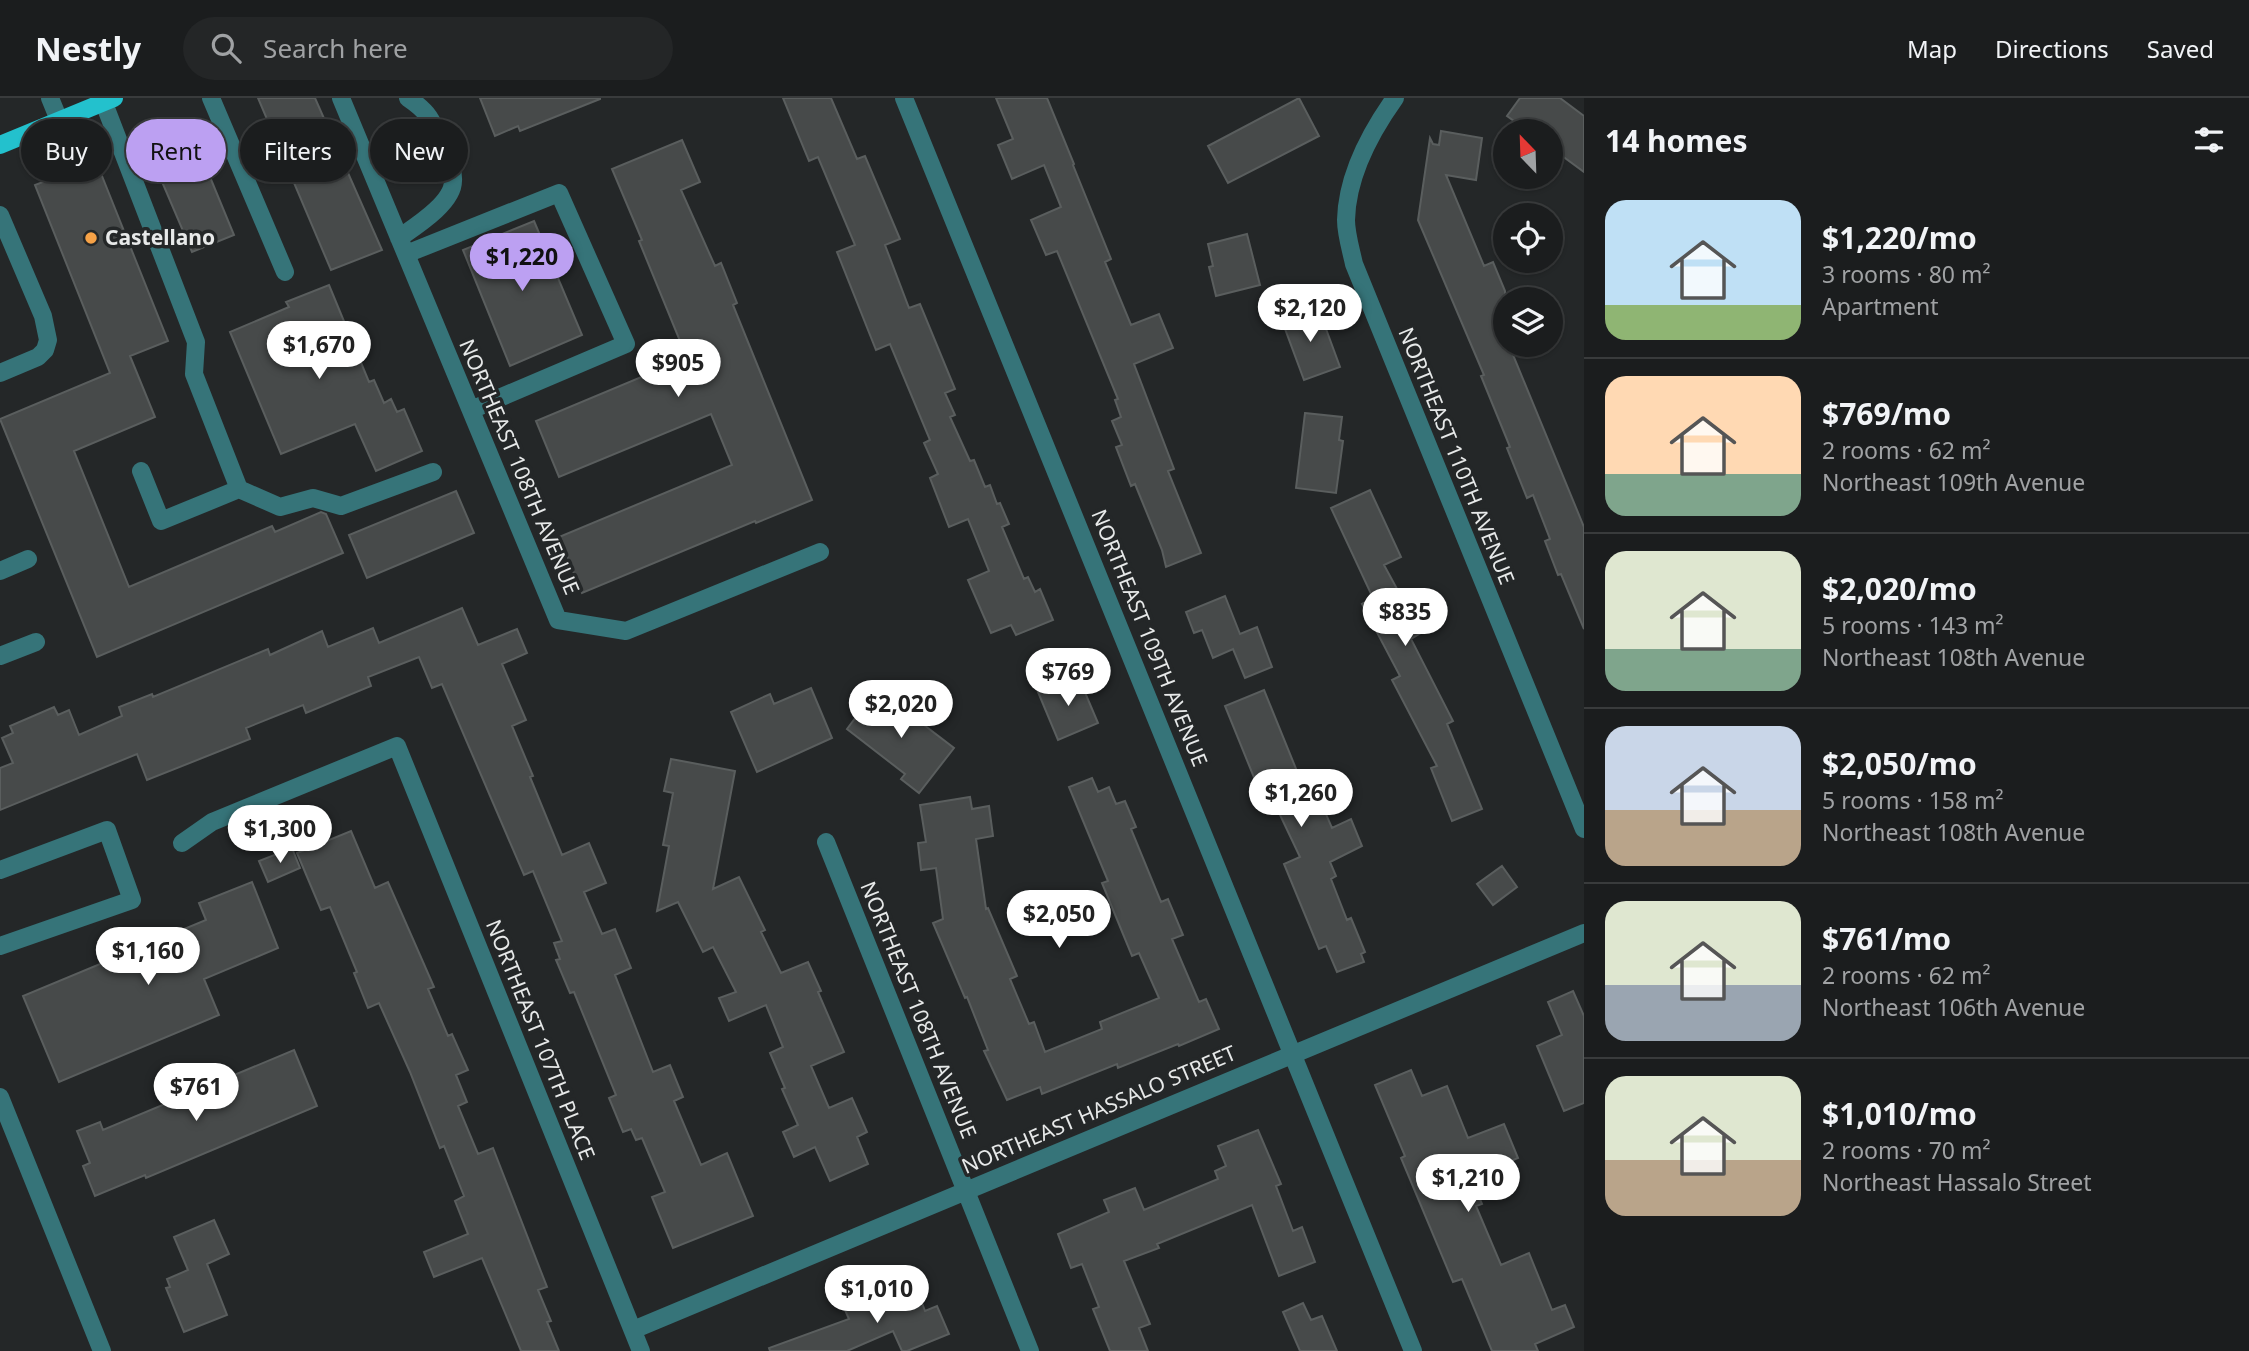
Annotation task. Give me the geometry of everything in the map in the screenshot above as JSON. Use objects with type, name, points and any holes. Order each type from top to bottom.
[{"type":"main road","points":[[61,119],[106,100]]},
{"type":"main road","points":[[0,145],[21,136]]},
{"type":"street","points":[[50,98],[59,119]]},
{"type":"street","points":[[211,98],[285,272]]},
{"type":"street","name":"NORTHEAST 108TH AVENUE","points":[[341,98],[558,620],[625,631],[820,552]]},
{"type":"street","points":[[403,246],[447,197],[454,183],[436,130],[425,110],[408,98]]},
{"type":"street","name":"NORTHEAST 109TH AVENUE","points":[[904,98],[1413,1351]]},
{"type":"street","name":"NORTHEAST 110TH AVENUE","points":[[1395,98],[1378,122],[1353,173],[1346,221],[1354,264],[1584,829]]},
{"type":"street","points":[[106,100],[196,342],[194,374],[239,489],[280,507],[313,498],[341,506],[433,472]]},
{"type":"street","points":[[403,246],[559,193],[626,344],[471,410]]},
{"type":"street","points":[[0,215],[43,316],[48,340],[46,350],[38,357],[0,373]]},
{"type":"street","points":[[141,471],[162,522],[239,489]]},
{"type":"street","points":[[0,572],[28,559]]},
{"type":"street","points":[[0,656],[36,642]]},
{"type":"street","name":"NORTHEAST 107TH PLACE","points":[[182,843],[212,822],[397,746],[641,1351]]},
{"type":"street","points":[[0,870],[107,830],[132,900],[0,946]]},
{"type":"street","name":"NORTHEAST 108TH AVENUE","points":[[826,842],[1030,1351]]},
{"type":"street","name":"NORTHEAST HASSALO STREET","points":[[633,1330],[1584,933]]},
{"type":"street","points":[[0,1097],[102,1351]]},
{"type":"building","points":[[258,98],[315,98],[324,119],[267,119]]},
{"type":"building","points":[[480,98],[600,99],[520,131],[518,126],[495,136]]},
{"type":"building","points":[[783,98],[831,98],[857,159],[865,156],[900,239],[885,245],[909,308],[920,304],[955,389],[945,393],[955,415],[950,417],[970,461],[974,460],[985,487],[990,485],[997,504],[1000,503],[1009,524],[1002,527],[1024,579],[1028,577],[1035,592],[1040,589],[1053,620],[1016,635],[1011,625],[991,633],[968,580],[989,571],[968,519],[949,527],[930,478],[938,474],[924,443],[930,440],[890,344],[876,350],[837,252],[855,245],[818,157],[809,161]]},
{"type":"building","points":[[996,98],[1047,98],[1111,259],[1105,262],[1131,325],[1159,314],[1173,348],[1134,364],[1174,469],[1168,471],[1201,553],[1166,567],[1162,550],[1135,484],[1131,486],[1116,447],[1122,445],[1112,421],[1121,417],[1115,400],[1118,399],[1057,251],[1046,255],[1031,220],[1061,207],[1044,165],[1012,179],[998,145],[1013,139]]},
{"type":"building","points":[[1299,98],[1319,136],[1228,183],[1208,146]]},
{"type":"building","points":[[1520,98],[1560,98],[1584,116],[1584,172],[1563,157],[1563,119],[1511,119],[1507,116]]},
{"type":"building","points":[[1441,131],[1482,138],[1476,180],[1446,175],[1484,266],[1493,262],[1493,273],[1498,273],[1503,287],[1493,287],[1493,357],[1514,357],[1584,527],[1584,629],[1561,574],[1558,575],[1545,541],[1550,539],[1533,495],[1527,498],[1481,376],[1484,375],[1418,220],[1430,138],[1433,144],[1439,145]]},
{"type":"building","points":[[682,140],[700,182],[681,190],[715,266],[721,263],[737,303],[733,305],[812,500],[582,593],[559,537],[732,465],[711,414],[559,477],[536,421],[687,358],[612,169]]},
{"type":"building","points":[[43,182],[104,182],[168,341],[130,356],[155,417],[74,451],[129,587],[272,526],[275,532],[321,512],[326,514],[343,553],[97,657],[0,419],[110,373],[35,185]]},
{"type":"building","points":[[162,182],[212,182],[234,235],[192,252]]},
{"type":"building","points":[[294,182],[352,182],[382,250],[331,270]]},
{"type":"building","points":[[534,221],[582,335],[510,366],[463,250]]},
{"type":"building","points":[[1247,234],[1260,285],[1216,296],[1209,267],[1213,266],[1208,244]]},
{"type":"building","points":[[329,285],[369,382],[374,380],[384,403],[391,399],[397,412],[404,409],[422,451],[376,471],[355,424],[281,454],[230,332],[289,307],[286,302]]},
{"type":"building","points":[[1308,308],[1313,322],[1322,318],[1340,367],[1304,380],[1281,318]]},
{"type":"building","points":[[1305,413],[1342,417],[1339,440],[1343,441],[1336,493],[1296,488]]},
{"type":"building","points":[[1370,490],[1401,557],[1384,565],[1421,633],[1411,639],[1453,721],[1447,724],[1482,809],[1452,821],[1431,768],[1437,766],[1392,680],[1400,676],[1362,604],[1373,598],[1331,508]]},
{"type":"building","points":[[456,491],[474,533],[367,578],[349,535]]},
{"type":"building","points":[[1225,596],[1240,634],[1257,627],[1272,667],[1245,678],[1233,649],[1213,658],[1202,630],[1194,633],[1186,612]]},
{"type":"building","points":[[462,608],[478,645],[517,629],[527,653],[502,664],[526,720],[512,726],[533,776],[530,777],[562,855],[589,843],[606,883],[584,892],[602,934],[615,929],[631,968],[615,975],[653,1072],[670,1065],[683,1097],[674,1101],[701,1165],[727,1153],[753,1216],[673,1248],[652,1197],[665,1192],[642,1138],[636,1140],[631,1129],[623,1132],[609,1098],[616,1095],[574,992],[570,993],[556,960],[560,959],[554,943],[562,941],[533,871],[524,875],[442,684],[432,688],[419,657],[368,677],[371,686],[306,713],[303,705],[246,728],[250,739],[147,780],[137,754],[0,810],[0,768],[13,763],[2,738],[13,733],[10,726],[54,707],[58,715],[69,710],[79,735],[122,716],[119,707],[152,694],[153,697],[268,649],[270,655],[322,631],[328,647],[373,628],[379,643]]},
{"type":"building","points":[[1078,676],[1098,723],[1058,740],[1038,692]]},
{"type":"building","points":[[811,688],[832,738],[757,772],[731,712],[770,694],[774,704]]},
{"type":"building","points":[[877,689],[954,748],[919,793],[901,779],[905,774],[847,729]]},
{"type":"building","points":[[1264,690],[1303,786],[1312,782],[1332,828],[1351,819],[1362,846],[1330,862],[1336,876],[1331,879],[1347,920],[1351,918],[1365,952],[1361,954],[1364,962],[1337,972],[1326,946],[1319,949],[1284,864],[1300,857],[1262,777],[1255,780],[1225,706]]},
{"type":"building","points":[[671,759],[735,771],[713,889],[739,877],[765,930],[761,932],[781,973],[808,962],[844,1052],[811,1066],[829,1108],[852,1098],[867,1132],[857,1137],[868,1164],[830,1181],[815,1147],[794,1157],[783,1132],[798,1125],[770,1053],[783,1047],[766,1005],[729,1021],[719,998],[736,992],[713,947],[703,952],[678,902],[657,911],[669,846],[663,845],[673,793],[664,791]]},
{"type":"building","points":[[1092,778],[1098,792],[1109,787],[1116,804],[1125,801],[1136,827],[1131,829],[1161,902],[1168,899],[1183,935],[1172,939],[1199,1002],[1206,999],[1219,1029],[1118,1068],[1117,1064],[1042,1094],[1040,1087],[1007,1100],[984,1051],[988,1050],[967,997],[965,998],[933,923],[943,919],[936,868],[921,870],[918,843],[926,842],[920,805],[970,797],[972,809],[989,806],[993,836],[976,839],[986,909],[988,908],[1017,976],[1010,979],[1029,1024],[1034,1022],[1045,1052],[1102,1029],[1100,1022],[1159,998],[1139,953],[1132,956],[1102,883],[1108,881],[1069,787]]},
{"type":"building","points":[[351,831],[375,888],[388,882],[434,987],[428,989],[448,1036],[452,1034],[468,1070],[456,1075],[467,1102],[458,1106],[478,1154],[493,1148],[547,1287],[538,1290],[551,1321],[547,1322],[559,1351],[521,1351],[482,1258],[434,1277],[424,1252],[468,1234],[455,1201],[464,1196],[444,1146],[440,1148],[379,1003],[368,1008],[354,973],[357,972],[330,907],[321,910],[297,853]]},
{"type":"building","points":[[292,848],[300,868],[268,882],[259,861]]},
{"type":"building","points":[[1502,866],[1517,887],[1493,905],[1477,884]]},
{"type":"building","points":[[252,882],[278,948],[204,979],[219,1015],[59,1082],[23,996],[206,920],[199,903]]},
{"type":"building","points":[[1573,991],[1584,1016],[1584,1103],[1564,1111],[1537,1046],[1562,1035],[1548,1002]]},
{"type":"building","points":[[294,1050],[317,1106],[146,1178],[145,1175],[95,1196],[83,1166],[90,1163],[77,1131],[100,1122],[103,1130]]},
{"type":"building","points":[[1411,1070],[1422,1096],[1447,1086],[1468,1138],[1504,1124],[1518,1158],[1471,1178],[1482,1204],[1476,1206],[1501,1265],[1529,1253],[1552,1310],[1565,1305],[1574,1327],[1535,1344],[1538,1351],[1492,1351],[1462,1279],[1453,1282],[1401,1158],[1405,1156],[1375,1085]]},
{"type":"building","points":[[1258,1130],[1281,1184],[1276,1186],[1293,1231],[1302,1227],[1315,1262],[1279,1276],[1252,1205],[1157,1244],[1159,1248],[1124,1261],[1150,1324],[1139,1328],[1148,1351],[1110,1351],[1093,1309],[1099,1307],[1082,1264],[1071,1268],[1058,1234],[1109,1212],[1104,1200],[1135,1188],[1144,1210],[1218,1179],[1215,1171],[1226,1166],[1218,1146]]},
{"type":"building","points":[[214,1220],[229,1254],[207,1264],[227,1315],[184,1332],[166,1288],[170,1287],[167,1279],[188,1270],[174,1237]]},
{"type":"building","points":[[914,1281],[925,1311],[937,1306],[949,1334],[907,1351],[902,1351],[893,1331],[847,1351],[770,1351],[769,1348],[849,1319],[845,1310]]},
{"type":"building","points":[[1303,1303],[1311,1320],[1322,1316],[1337,1351],[1300,1351],[1283,1312]]},
{"type":"place","name":"Castellano","points":[[91,238]]}]
